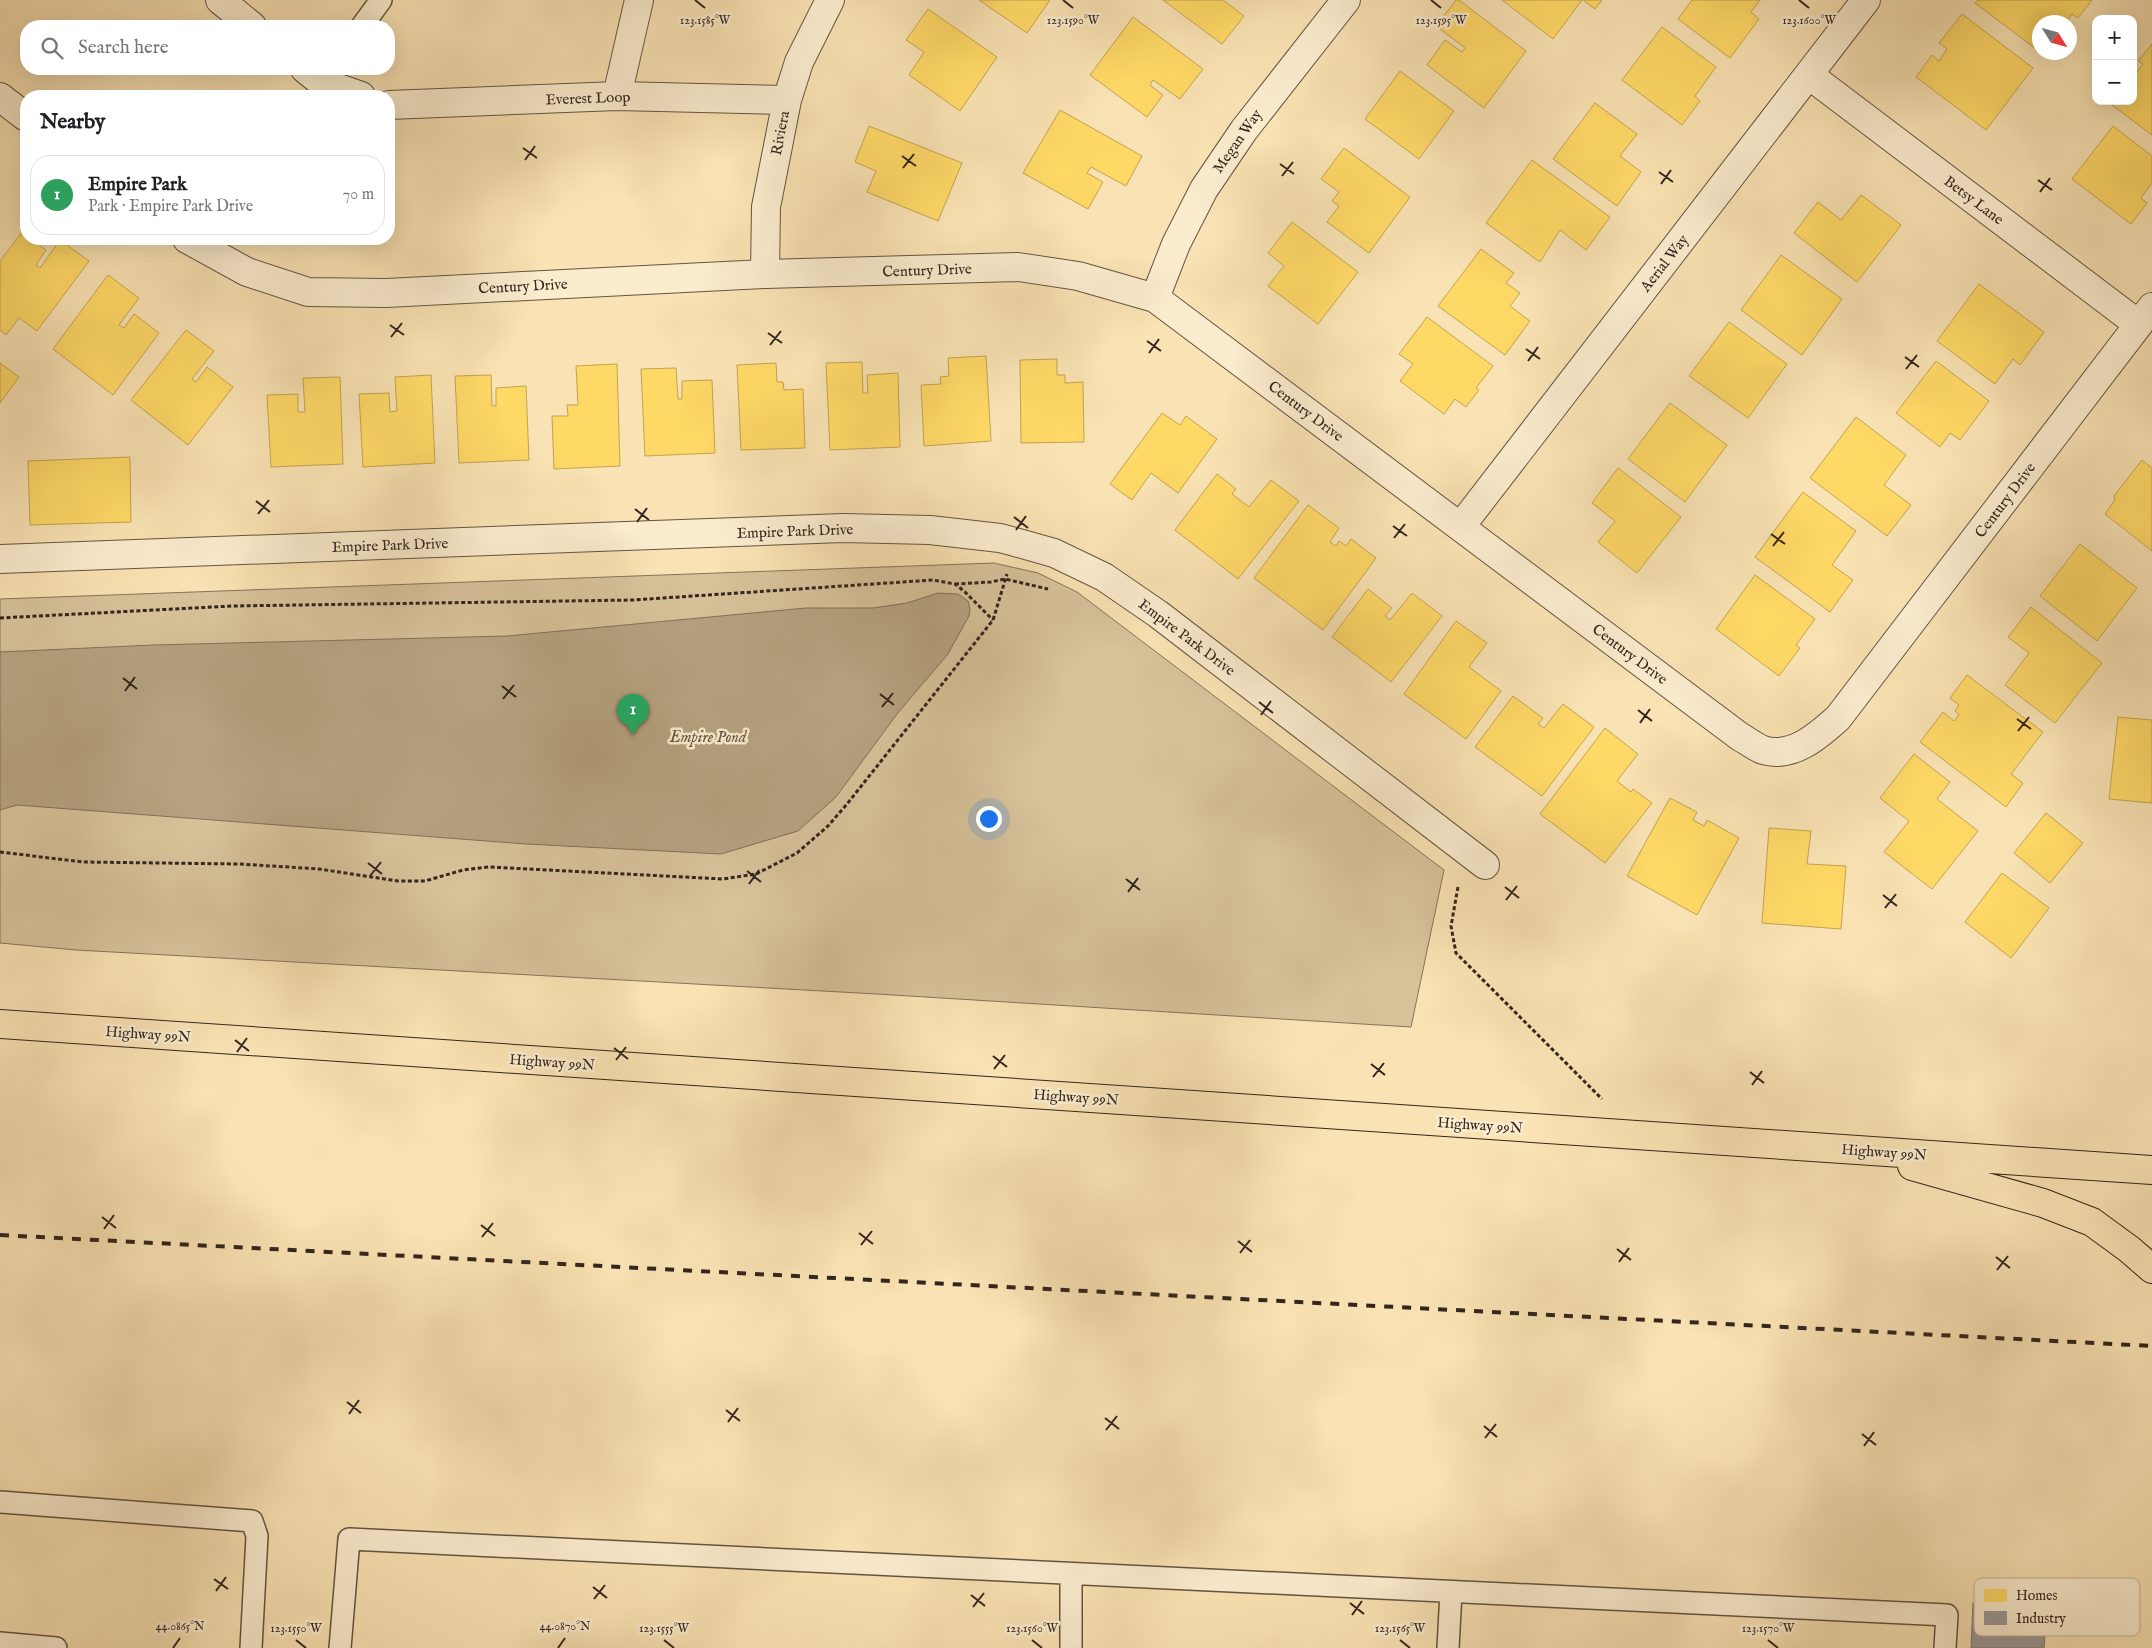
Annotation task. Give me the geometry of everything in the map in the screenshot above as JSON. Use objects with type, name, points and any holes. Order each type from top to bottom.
[{"type":"main road","name":"Highway 99N","points":[[0,1024],[2152,1170]]},
{"type":"main road","points":[[1858,1150],[2043,1203],[2092,1222],[2152,1268]]},
{"type":"street","points":[[220,0],[245,20]]},
{"type":"street","points":[[617,96],[639,0]]},
{"type":"street","name":"Riviera","points":[[766,274],[766,207],[787,100],[799,62],[830,0]]},
{"type":"street","name":"Megan Way","points":[[1155,298],[1176,244],[1204,189],[1244,130],[1346,0]]},
{"type":"street","name":"Aerial Way","points":[[1461,526],[1866,0]]},
{"type":"street","points":[[323,75],[350,90]]},
{"type":"street","name":"Betsy Lane","points":[[1809,75],[2145,315]]},
{"type":"street","name":"Everest Loop","points":[[395,105],[617,96],[787,100]]},
{"type":"street","points":[[0,97],[20,112]]},
{"type":"street","name":"Century Drive","points":[[199,245],[247,272],[308,292],[386,293],[766,274],[1018,268],[1078,276],[1155,298],[1739,736],[1763,750],[1789,752],[1816,738],[1838,718],[2145,315]]},
{"type":"street","name":"Empire Park Drive","points":[[0,560],[843,528],[930,530],[1000,538],[1054,553],[1104,577],[1158,614],[1475,857]]},
{"type":"lane","points":[[366,20],[381,0]]},
{"type":"lane","points":[[0,1502],[252,1521],[257,1536],[251,1648]]},
{"type":"lane","points":[[340,1648],[349,1540],[1947,1615],[1945,1648]]},
{"type":"lane","points":[[1071,1648],[1072,1574]]},
{"type":"lane","points":[[1448,1648],[1451,1592]]},
{"type":"lane","points":[[0,1642],[56,1648]]},
{"type":"path","points":[[0,852],[82,862],[250,864],[398,880],[426,881],[463,870],[489,867],[714,878],[756,874],[796,853],[828,826],[971,650],[993,620],[1016,542]]},
{"type":"path","points":[[0,618],[232,606],[633,600],[933,580],[955,584],[991,582],[1005,579],[1051,590]]},
{"type":"path","points":[[955,584],[966,592],[993,620]]},
{"type":"path","points":[[1475,857],[1451,926],[1456,953],[1639,1136]]},
{"type":"shaded area","points":[[994,563],[1038,573],[1077,592],[1444,870],[1411,1027],[877,994],[76,950],[0,943],[0,599]]},
{"type":"water","name":"Empire Pond","points":[[938,593],[958,594],[968,601],[969,616],[948,654],[897,714],[836,797],[798,831],[721,854],[526,844],[17,805],[0,810],[0,652],[154,645],[507,636],[806,608],[873,608],[907,603]]},
{"type":"building: Homes","points":[[979,0],[1050,0],[1027,33]]},
{"type":"building: Homes","points":[[1163,0],[1223,0],[1244,16],[1222,44]]},
{"type":"building: Homes","points":[[1456,0],[1459,0],[1526,51],[1484,108],[1427,65],[1445,40],[1462,52],[1465,48],[1436,26]]},
{"type":"building: Homes","points":[[1502,0],[1582,0],[1553,39]]},
{"type":"building: Homes","points":[[1583,0],[1602,0],[1595,9]]},
{"type":"building: Homes","points":[[1692,0],[1760,0],[1751,12],[1759,19],[1730,58],[1678,19]]},
{"type":"building: Homes","points":[[1978,0],[2092,0],[2078,18],[2077,15],[2072,14],[2032,15],[2032,46],[1975,3]]},
{"type":"building: Homes","points":[[928,9],[997,57],[960,111],[909,75],[924,52],[906,40]]},
{"type":"building: Homes","points":[[1962,14],[2033,68],[1986,130],[1916,77],[1932,55],[1939,61],[1947,49],[1939,43]]},
{"type":"building: Homes","points":[[1133,17],[1203,69],[1180,99],[1153,80],[1150,85],[1163,95],[1147,117],[1090,75]]},
{"type":"building: Homes","points":[[1662,27],[1716,67],[1695,96],[1700,101],[1682,125],[1622,80]]},
{"type":"building: Homes","points":[[2152,44],[2152,135],[2112,105],[2137,105],[2137,72],[2143,64],[2138,61]]},
{"type":"building: Homes","points":[[1400,71],[1454,111],[1419,159],[1365,119]]},
{"type":"building: Homes","points":[[1595,103],[1637,134],[1620,156],[1641,172],[1617,206],[1553,159]]},
{"type":"building: Homes","points":[[1060,110],[1142,156],[1126,186],[1091,167],[1087,173],[1103,182],[1088,209],[1023,173]]},
{"type":"building: Homes","points":[[869,126],[962,163],[938,221],[867,192],[876,171],[855,162]]},
{"type":"building: Homes","points":[[2113,126],[2152,156],[2152,183],[2141,198],[2147,203],[2131,224],[2072,179]]},
{"type":"building: Homes","points":[[1344,148],[1410,197],[1369,253],[1327,222],[1339,206],[1332,201],[1339,192],[1321,179]]},
{"type":"building: Homes","points":[[1532,160],[1610,217],[1586,250],[1560,230],[1540,262],[1486,223]]},
{"type":"building: Homes","points":[[1861,195],[1901,225],[1857,282],[1794,233],[1818,202],[1841,220]]},
{"type":"building: Homes","points":[[1292,222],[1358,272],[1318,324],[1268,286],[1284,266],[1268,253]]},
{"type":"building: Homes","points":[[20,235],[20,245],[39,245],[46,250],[36,265],[40,268],[56,245],[67,245],[89,261],[37,331],[19,318],[6,335],[0,330],[0,261]]},
{"type":"building: Homes","points":[[1481,249],[1514,273],[1506,283],[1520,293],[1510,306],[1530,321],[1505,355],[1438,306]]},
{"type":"building: Homes","points":[[1781,255],[1842,299],[1802,355],[1741,310]]},
{"type":"building: Homes","points":[[108,275],[139,298],[119,325],[124,328],[134,314],[159,333],[113,395],[53,349]]},
{"type":"building: Homes","points":[[1979,284],[2044,332],[2020,365],[2013,359],[1995,384],[1937,341]]},
{"type":"building: Homes","points":[[1427,317],[1493,366],[1476,388],[1479,390],[1466,407],[1455,399],[1444,414],[1400,381],[1413,364],[1399,354]]},
{"type":"building: Homes","points":[[1729,322],[1787,364],[1748,418],[1689,376]]},
{"type":"building: Homes","points":[[186,330],[214,351],[192,379],[196,382],[207,367],[233,387],[188,445],[131,400]]},
{"type":"building: Homes","points":[[986,356],[991,441],[924,446],[921,385],[941,384],[940,377],[949,376],[948,358]]},
{"type":"building: Homes","points":[[1057,359],[1057,375],[1065,375],[1065,383],[1083,382],[1084,442],[1021,443],[1020,360]]},
{"type":"building: Homes","points":[[1936,361],[1989,401],[1960,440],[1950,433],[1940,447],[1896,413]]},
{"type":"building: Homes","points":[[862,362],[863,393],[868,393],[867,375],[898,373],[900,447],[830,450],[826,363]]},
{"type":"building: Homes","points":[[0,363],[19,377],[0,403]]},
{"type":"building: Homes","points":[[776,363],[777,382],[783,382],[784,390],[803,389],[805,448],[741,450],[737,365]]},
{"type":"building: Homes","points":[[617,364],[620,466],[554,469],[552,416],[568,416],[567,405],[578,405],[576,366]]},
{"type":"building: Homes","points":[[676,368],[678,399],[682,399],[682,381],[712,380],[715,453],[645,456],[641,369]]},
{"type":"building: Homes","points":[[431,375],[435,463],[363,467],[359,394],[389,393],[390,412],[397,411],[395,377]]},
{"type":"building: Homes","points":[[491,375],[492,406],[496,406],[496,388],[526,386],[529,460],[459,463],[455,376]]},
{"type":"building: Homes","points":[[340,377],[343,464],[271,467],[267,395],[298,394],[298,412],[305,412],[303,378]]},
{"type":"building: Homes","points":[[1670,403],[1727,445],[1685,502],[1628,459]]},
{"type":"building: Homes","points":[[1162,413],[1180,425],[1186,416],[1217,439],[1178,493],[1151,473],[1132,500],[1110,484]]},
{"type":"building: Homes","points":[[1856,417],[1906,455],[1884,485],[1911,505],[1887,536],[1810,478]]},
{"type":"building: Homes","points":[[130,457],[131,522],[30,525],[28,461]]},
{"type":"building: Homes","points":[[2142,460],[2152,468],[2152,551],[2105,514],[2115,500],[2114,496]]},
{"type":"building: Homes","points":[[1618,468],[1681,517],[1637,573],[1598,542],[1615,521],[1592,503]]},
{"type":"building: Homes","points":[[1217,474],[1236,489],[1232,494],[1249,507],[1271,480],[1299,501],[1238,579],[1175,530]]},
{"type":"building: Homes","points":[[1803,492],[1856,531],[1832,565],[1853,580],[1830,612],[1755,557]]},
{"type":"building: Homes","points":[[1308,505],[1339,528],[1330,542],[1336,546],[1339,541],[1346,546],[1351,539],[1376,558],[1323,630],[1254,578]]},
{"type":"building: Homes","points":[[2080,544],[2137,588],[2097,641],[2040,596]]},
{"type":"building: Homes","points":[[1755,575],[1815,619],[1796,645],[1800,648],[1779,676],[1716,629]]},
{"type":"building: Homes","points":[[1368,589],[1392,608],[1385,616],[1390,620],[1412,593],[1442,616],[1391,682],[1332,637]]},
{"type":"building: Homes","points":[[2031,607],[2102,663],[2055,723],[2005,685],[2029,653],[2008,637]]},
{"type":"building: Homes","points":[[1456,621],[1487,643],[1469,667],[1501,691],[1466,739],[1404,694]]},
{"type":"building: Homes","points":[[1967,675],[2043,732],[2011,774],[2023,783],[2006,807],[1920,742],[1943,712],[1954,721],[1959,715],[1955,711],[1959,705],[1950,698]]},
{"type":"building: Homes","points":[[1513,696],[1543,718],[1538,724],[1544,728],[1563,704],[1594,727],[1542,796],[1475,747]]},
{"type":"building: Homes","points":[[2118,717],[2152,720],[2152,803],[2109,799]]},
{"type":"building: Homes","points":[[1605,728],[1638,754],[1617,781],[1631,792],[1633,789],[1652,803],[1605,863],[1540,814]]},
{"type":"building: Homes","points":[[1914,754],[1950,782],[1937,799],[1978,831],[1932,889],[1884,852],[1909,821],[1880,798]]},
{"type":"building: Homes","points":[[1670,798],[1697,812],[1693,820],[1704,826],[1707,820],[1739,838],[1697,915],[1627,876]]},
{"type":"building: Homes","points":[[2046,813],[2083,843],[2050,883],[2014,853]]},
{"type":"building: Homes","points":[[1769,828],[1811,831],[1807,864],[1846,866],[1841,929],[1762,923]]},
{"type":"building: Homes","points":[[2002,873],[2049,908],[2011,958],[1965,922]]},
{"type":"building: Industry","points":[[1973,1603],[1974,1636],[2045,1636],[2044,1648],[1971,1648]]},
{"type":"railway","points":[[0,1235],[2152,1346]]},
{"type":"place","name":"Empire Park","points":[[633,735]]}]
